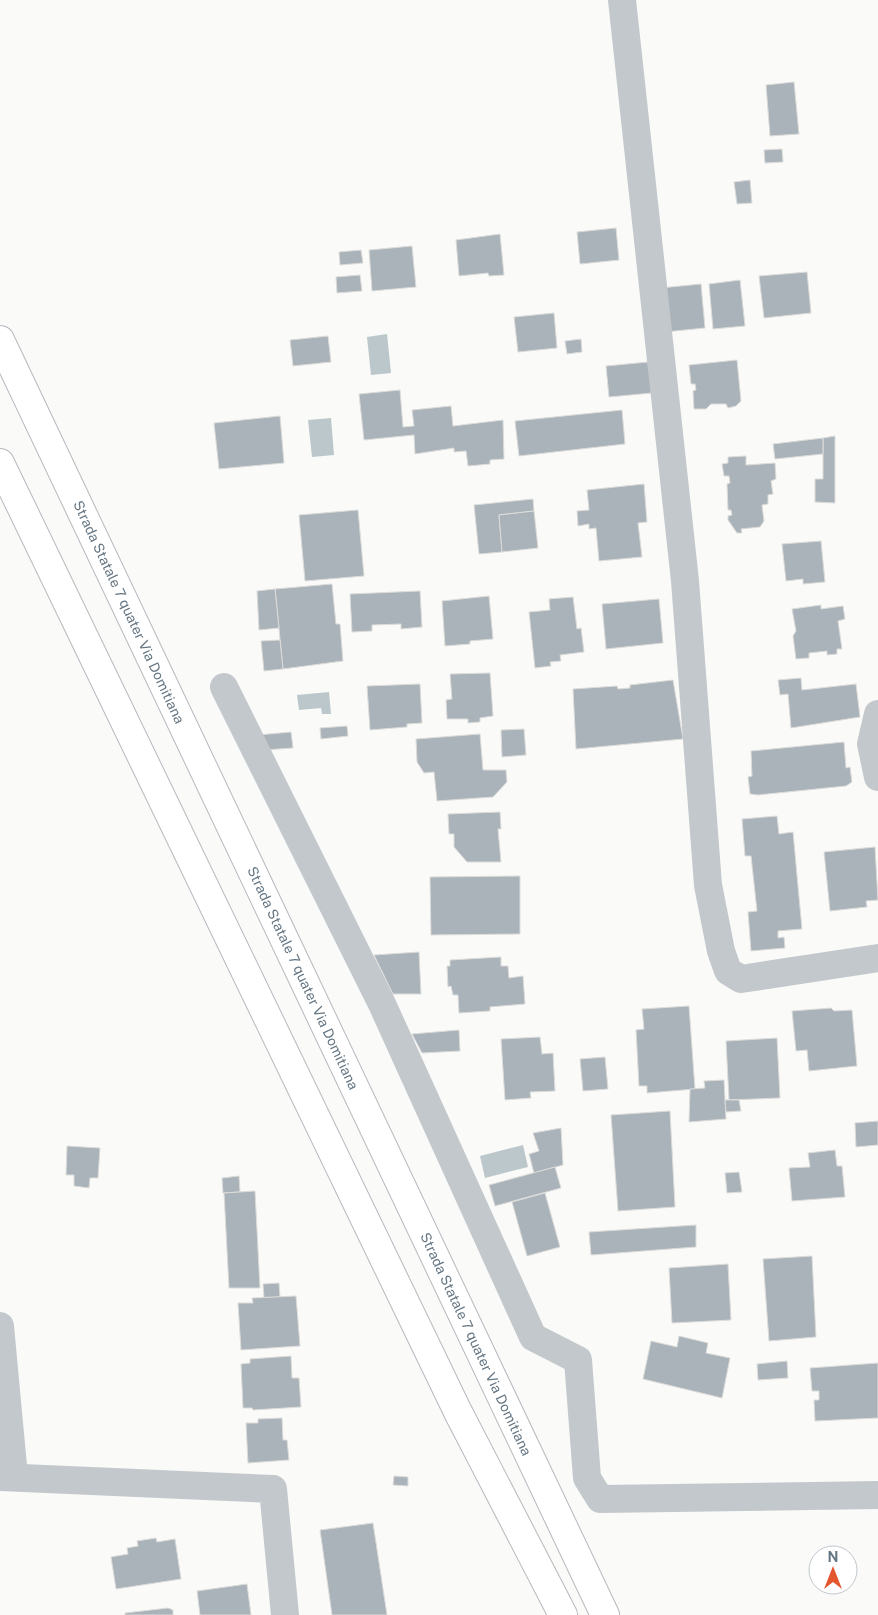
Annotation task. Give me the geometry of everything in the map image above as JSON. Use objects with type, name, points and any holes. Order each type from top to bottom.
[{"type":"highway","name":"Strada Statale 7 quater Via Domitiana","points":[[0,340],[605,1615]]},
{"type":"highway","points":[[0,463],[458,1412],[563,1615]]},
{"type":"street","points":[[622,0],[685,581],[708,885],[721,951],[728,971],[741,978],[878,958]]},
{"type":"street","points":[[224,687],[382,1004],[533,1337],[578,1360],[587,1478],[600,1499],[878,1495]]},
{"type":"street","points":[[878,714],[871,744],[878,777]]},
{"type":"street","points":[[0,1326],[7,1477],[273,1489],[285,1615]]},
{"type":"shaded area","points":[[387,334],[391,373],[371,375],[367,337]]},
{"type":"shaded area","points":[[331,418],[334,455],[312,457],[308,420]]},
{"type":"shaded area","points":[[329,692],[331,714],[322,714],[321,708],[299,710],[297,695]]},
{"type":"shaded area","points":[[523,1145],[528,1167],[485,1178],[480,1156]]},
{"type":"building","points":[[794,82],[799,134],[770,136],[766,85]]},
{"type":"building","points":[[782,149],[783,162],[765,163],[764,150]]},
{"type":"building","points":[[750,180],[752,203],[737,204],[734,182]]},
{"type":"building","points":[[616,228],[619,260],[580,264],[577,232]]},
{"type":"building","points":[[500,234],[504,275],[489,276],[488,273],[459,276],[456,240]]},
{"type":"building","points":[[412,246],[416,287],[372,291],[369,250]]},
{"type":"building","points":[[361,250],[363,263],[340,265],[339,252]]},
{"type":"building","points":[[807,272],[811,313],[764,318],[759,276]]},
{"type":"building","points":[[360,275],[362,291],[337,293],[336,277]]},
{"type":"building","points":[[740,280],[745,326],[713,329],[709,284]]},
{"type":"building","points":[[701,284],[705,328],[665,332],[660,288]]},
{"type":"building","points":[[554,313],[557,348],[518,352],[514,317]]},
{"type":"building","points":[[328,336],[331,362],[293,366],[290,340]]},
{"type":"building","points":[[581,339],[582,352],[567,354],[565,341]]},
{"type":"building","points":[[737,360],[741,401],[736,406],[728,408],[726,404],[711,404],[706,409],[694,409],[693,391],[696,390],[695,384],[691,384],[689,365]]},
{"type":"building","points":[[648,362],[652,393],[609,397],[606,366]]},
{"type":"building","points":[[400,390],[403,427],[414,426],[412,410],[451,406],[453,426],[503,420],[504,459],[490,460],[490,464],[468,466],[466,451],[454,452],[454,448],[415,454],[414,435],[364,440],[359,394]]},
{"type":"building","points":[[622,410],[625,444],[519,456],[515,421]]},
{"type":"building","points":[[280,416],[284,463],[219,469],[214,423]]},
{"type":"building","points":[[835,436],[835,503],[815,502],[815,479],[823,479],[823,438]]},
{"type":"building","points":[[823,438],[823,454],[775,459],[773,444]]},
{"type":"building","points":[[746,456],[746,465],[775,463],[776,479],[771,481],[773,494],[768,495],[768,504],[762,505],[764,521],[760,527],[741,529],[742,533],[737,533],[728,520],[728,516],[732,515],[731,510],[728,510],[727,484],[730,483],[729,476],[724,476],[722,464],[728,463],[728,457]]},
{"type":"building","points":[[644,484],[647,522],[638,523],[642,557],[599,561],[596,528],[589,529],[589,524],[578,526],[577,511],[589,510],[587,490]]},
{"type":"building","points":[[533,499],[534,511],[499,515],[502,552],[479,554],[474,505]]},
{"type":"building","points":[[358,510],[364,576],[305,581],[299,515]]},
{"type":"building","points":[[534,511],[538,548],[502,552],[499,515]]},
{"type":"building","points":[[821,541],[825,582],[803,584],[803,579],[786,581],[782,544]]},
{"type":"building","points":[[332,584],[336,624],[340,624],[343,661],[283,669],[275,589]]},
{"type":"building","points":[[275,589],[279,628],[259,630],[257,591]]},
{"type":"building","points":[[420,591],[422,627],[401,629],[401,624],[372,625],[372,631],[352,632],[350,594]]},
{"type":"building","points":[[489,596],[493,639],[470,641],[470,644],[445,646],[442,601]]},
{"type":"building","points":[[573,597],[577,629],[581,628],[584,652],[560,655],[561,661],[550,662],[551,666],[535,668],[529,612],[550,610],[549,599]]},
{"type":"building","points":[[659,599],[663,643],[606,649],[602,604]]},
{"type":"building","points":[[821,605],[821,609],[843,606],[845,619],[838,621],[842,649],[837,649],[837,654],[827,655],[827,651],[809,653],[809,658],[796,659],[793,636],[796,631],[792,609]]},
{"type":"building","points":[[280,640],[283,669],[264,671],[261,641]]},
{"type":"building","points":[[490,673],[493,716],[480,718],[480,722],[468,723],[468,719],[447,719],[446,700],[452,699],[450,674]]},
{"type":"building","points":[[801,678],[802,690],[856,684],[860,717],[791,728],[788,694],[780,695],[778,680]]},
{"type":"building","points":[[673,680],[683,739],[576,749],[573,689],[617,686],[618,689],[630,688],[630,685]]},
{"type":"building","points":[[420,684],[422,723],[407,724],[407,727],[370,730],[367,686]]},
{"type":"building","points":[[347,726],[348,736],[321,739],[320,728]]},
{"type":"building","points":[[524,729],[526,755],[502,757],[501,730]]},
{"type":"building","points":[[291,732],[293,748],[264,750],[258,735]]},
{"type":"building","points":[[480,734],[483,770],[506,770],[507,782],[493,797],[437,801],[434,772],[424,773],[417,762],[416,739]]},
{"type":"building","points":[[844,742],[846,768],[850,767],[852,782],[846,786],[758,795],[750,794],[748,777],[752,776],[751,751]]},
{"type":"building","points":[[500,812],[501,829],[498,829],[501,862],[467,862],[454,847],[454,834],[449,834],[448,814]]},
{"type":"building","points":[[777,816],[779,834],[793,832],[802,929],[778,931],[778,938],[784,937],[785,948],[751,951],[748,912],[757,911],[751,856],[745,856],[742,819]]},
{"type":"building","points":[[875,847],[878,900],[866,901],[867,907],[830,911],[824,852]]},
{"type":"building","points":[[520,876],[520,934],[431,935],[430,877]]},
{"type":"building","points":[[419,952],[421,994],[393,994],[374,955]]},
{"type":"building","points":[[501,957],[501,966],[508,966],[509,978],[523,976],[525,1004],[490,1007],[490,1011],[459,1013],[458,995],[453,995],[451,986],[448,987],[447,966],[450,966],[450,960]]},
{"type":"building","points":[[689,1006],[695,1089],[647,1093],[647,1086],[639,1086],[636,1030],[644,1029],[642,1009]]},
{"type":"building","points":[[831,1008],[834,1011],[852,1010],[857,1066],[809,1071],[807,1050],[796,1051],[792,1011]]},
{"type":"building","points":[[459,1030],[460,1051],[422,1053],[412,1034]]},
{"type":"building","points":[[540,1037],[542,1054],[553,1053],[555,1091],[530,1092],[531,1098],[505,1100],[501,1039]]},
{"type":"building","points":[[777,1038],[780,1098],[729,1100],[726,1041]]},
{"type":"building","points":[[605,1057],[608,1089],[583,1091],[580,1059]]},
{"type":"building","points":[[724,1080],[726,1119],[689,1122],[690,1089],[705,1088],[704,1081]]},
{"type":"building","points":[[725,1100],[739,1100],[741,1111],[726,1112]]},
{"type":"building","points":[[670,1111],[675,1207],[618,1211],[611,1115]]},
{"type":"building","points":[[878,1121],[878,1145],[856,1147],[855,1123]]},
{"type":"building","points":[[561,1128],[563,1165],[534,1173],[529,1154],[539,1151],[533,1133]]},
{"type":"building","points":[[67,1146],[100,1148],[98,1178],[90,1178],[89,1188],[74,1186],[74,1175],[66,1175]]},
{"type":"building","points":[[835,1150],[837,1166],[842,1166],[845,1197],[792,1201],[789,1168],[810,1167],[808,1153]]},
{"type":"building","points":[[555,1167],[561,1188],[495,1206],[489,1185]]},
{"type":"building","points":[[739,1172],[742,1192],[727,1193],[725,1173]]},
{"type":"building","points":[[239,1176],[240,1192],[223,1193],[222,1178]]},
{"type":"building","points":[[255,1191],[260,1288],[229,1288],[224,1193]]},
{"type":"building","points":[[545,1193],[560,1247],[527,1256],[512,1202]]},
{"type":"building","points":[[696,1225],[696,1247],[591,1255],[589,1232]]},
{"type":"building","points":[[812,1256],[816,1337],[769,1341],[763,1259]]},
{"type":"building","points":[[728,1264],[731,1320],[672,1323],[669,1268]]},
{"type":"building","points":[[279,1283],[280,1297],[264,1298],[263,1284]]},
{"type":"building","points":[[296,1296],[300,1346],[241,1350],[238,1303],[253,1303],[252,1298]]},
{"type":"building","points":[[679,1336],[708,1343],[706,1353],[730,1358],[722,1398],[643,1379],[651,1341],[677,1347]]},
{"type":"building","points":[[291,1356],[292,1378],[299,1378],[301,1407],[253,1410],[252,1408],[243,1408],[241,1364],[250,1363],[250,1359]]},
{"type":"building","points":[[787,1361],[788,1378],[758,1380],[757,1364]]},
{"type":"building","points":[[878,1363],[878,1418],[815,1421],[814,1400],[819,1400],[819,1391],[812,1391],[810,1368]]},
{"type":"building","points":[[282,1418],[283,1440],[287,1440],[289,1460],[248,1463],[246,1423],[258,1423],[258,1419]]},
{"type":"building","points":[[394,1476],[408,1477],[408,1486],[393,1485]]},
{"type":"building","points":[[373,1523],[387,1615],[332,1615],[320,1530]]},
{"type":"building","points":[[156,1538],[157,1542],[175,1539],[181,1579],[116,1589],[111,1557],[128,1554],[127,1548],[138,1546],[137,1541]]},
{"type":"building","points":[[247,1584],[251,1615],[200,1615],[197,1591]]},
{"type":"building","points":[[168,1608],[173,1610],[173,1615],[125,1615],[125,1613]]}]
